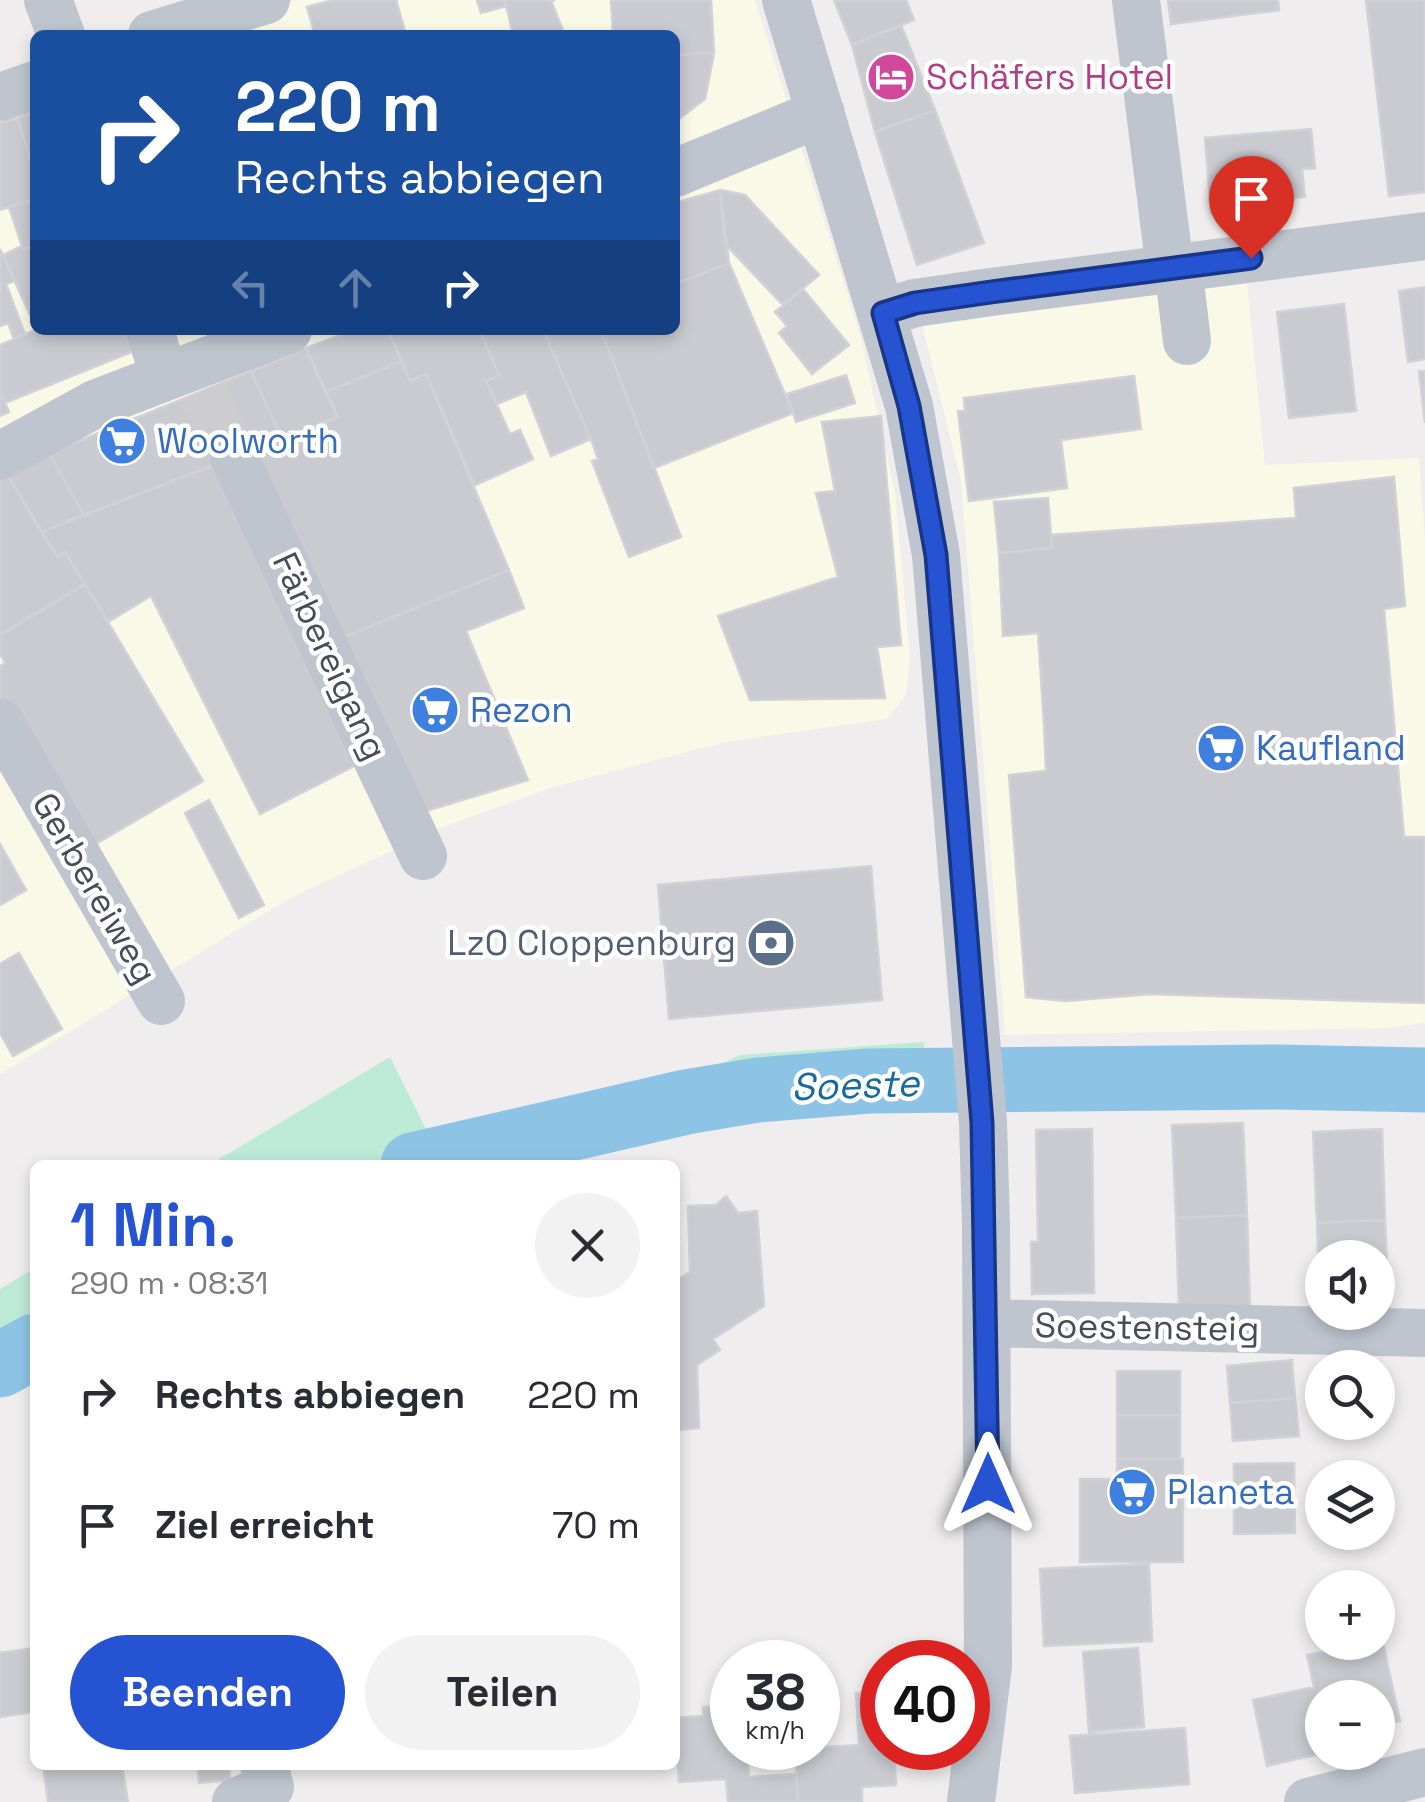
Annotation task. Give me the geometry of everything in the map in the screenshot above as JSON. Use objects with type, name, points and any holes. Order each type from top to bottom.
[{"type":"street","points":[[48,0],[59,30]]},
{"type":"street","points":[[168,30],[266,0]]},
{"type":"street","points":[[786,0],[909,406],[936,555],[982,1123],[988,1323],[985,1799]]},
{"type":"street","points":[[1136,0],[1188,341]]},
{"type":"street","points":[[0,97],[30,87]]},
{"type":"street","points":[[680,171],[822,113]]},
{"type":"street","points":[[883,313],[946,298],[1425,236]]},
{"type":"street","points":[[154,335],[186,378]]},
{"type":"street","points":[[0,456],[95,404],[186,378],[277,335]]},
{"type":"street","name":"Färbereigang","points":[[234,457],[423,856]]},
{"type":"street","name":"Gerbereiweg","points":[[10,740],[160,1001]]},
{"type":"street","name":"Soestensteig","points":[[988,1323],[1425,1333]]},
{"type":"street","points":[[1308,1802],[1425,1772]]},
{"type":"shaded area","points":[[297,0],[755,0],[861,338],[895,493],[910,656],[906,695],[887,719],[726,742],[553,787],[443,827],[292,897],[0,1074],[0,118],[30,107],[30,335],[680,335],[680,30],[200,30]]},
{"type":"shaded area","name":"Kaufland","points":[[1246,271],[1265,465],[1419,458],[1425,540],[1425,1023],[1387,1028],[1005,1035],[961,481],[921,320]]},
{"type":"green space","points":[[924,1042],[926,1073],[756,1081],[390,1160],[217,1160],[390,1057],[429,1135],[692,1078],[740,1055]]},
{"type":"green space","points":[[30,1271],[30,1337],[0,1354],[0,1289]]},
{"type":"building","points":[[333,0],[396,0],[405,30],[314,30],[307,7]]},
{"type":"building","points":[[477,0],[505,0],[506,6],[481,13]]},
{"type":"building","points":[[505,0],[555,0],[551,1],[563,30],[512,30]]},
{"type":"building","points":[[611,0],[711,0],[714,53],[680,55],[680,30],[613,30]]},
{"type":"building","points":[[834,0],[906,0],[914,20],[852,45]]},
{"type":"building","points":[[1168,0],[1278,0],[1279,10],[1171,24]]},
{"type":"building","points":[[1366,0],[1425,0],[1425,192],[1389,196]]},
{"type":"building","name":"Schäfers Hotel","points":[[901,25],[935,110],[875,132],[852,45]]},
{"type":"building","points":[[714,53],[705,99],[680,118],[680,55]]},
{"type":"building","points":[[935,110],[984,243],[917,265],[875,132]]},
{"type":"building","points":[[30,113],[30,158],[17,118]]},
{"type":"building","points":[[17,118],[30,158],[30,201],[0,210],[0,123]]},
{"type":"building","points":[[1311,129],[1315,168],[1302,169],[1305,197],[1284,199],[1285,206],[1211,213],[1205,138]]},
{"type":"building","points":[[720,190],[729,263],[680,282],[680,202]]},
{"type":"building","points":[[720,190],[745,195],[819,275],[783,305],[725,244]]},
{"type":"building","points":[[30,201],[30,247],[23,249],[9,207]]},
{"type":"building","points":[[22,246],[30,247],[30,315],[3,255]]},
{"type":"building","points":[[0,249],[15,281],[6,284],[25,334],[14,339],[8,323],[0,326]]},
{"type":"building","points":[[729,263],[793,413],[654,468],[603,335],[680,335],[680,282]]},
{"type":"building","points":[[1425,287],[1425,359],[1408,362],[1399,291]]},
{"type":"building","points":[[803,289],[849,345],[812,374],[779,333],[787,326],[775,312]]},
{"type":"building","points":[[1344,304],[1356,411],[1289,418],[1277,312]]},
{"type":"building","points":[[30,332],[139,335],[144,347],[5,403],[0,391],[0,345]]},
{"type":"building","points":[[341,335],[390,335],[402,361],[325,392],[306,348]]},
{"type":"building","points":[[390,335],[481,335],[499,375],[486,381],[510,434],[520,430],[533,459],[475,485],[426,374],[410,381]]},
{"type":"building","points":[[481,335],[545,335],[591,439],[551,456],[526,392],[497,404],[486,381],[499,375]]},
{"type":"building","points":[[545,335],[603,335],[681,537],[629,557],[592,461],[598,459]]},
{"type":"building","points":[[306,348],[338,417],[282,439],[251,371]]},
{"type":"building","points":[[402,361],[410,381],[426,374],[509,570],[337,640],[243,453],[338,417],[325,392]]},
{"type":"building","points":[[251,371],[282,439],[222,462],[190,396]]},
{"type":"building","points":[[1419,371],[1425,371],[1425,423]]},
{"type":"building","points":[[846,375],[855,403],[796,422],[787,394]]},
{"type":"building","points":[[1134,376],[1141,429],[1061,440],[1067,488],[969,501],[958,411],[965,411],[964,398]]},
{"type":"building","points":[[0,391],[9,412],[0,416]]},
{"type":"building","points":[[190,396],[222,462],[84,515],[49,453]]},
{"type":"building","points":[[881,416],[901,645],[877,647],[885,698],[750,700],[718,616],[838,577],[816,493],[835,491],[822,422]]},
{"type":"building","points":[[49,453],[84,515],[41,532],[5,471]]},
{"type":"building","points":[[222,462],[368,759],[260,814],[151,596],[108,622],[65,552],[57,556],[41,532]]},
{"type":"building","points":[[5,471],[57,556],[65,552],[85,584],[0,635],[0,473]]},
{"type":"building","name":"Kaufland","points":[[1394,477],[1405,606],[1384,609],[1404,837],[1425,837],[1425,1003],[1151,994],[1065,1001],[1026,997],[1009,775],[1046,771],[1044,724],[1038,633],[1003,636],[999,553],[1052,548],[1051,535],[1296,518],[1294,488]]},
{"type":"building","points":[[1048,498],[1052,548],[999,553],[994,502]]},
{"type":"building","name":"Rezon","points":[[509,570],[524,608],[466,631],[528,780],[423,812],[337,640]]},
{"type":"building","points":[[85,584],[203,781],[87,849],[0,703],[0,666],[5,663],[0,654],[0,635]]},
{"type":"building","points":[[209,800],[264,905],[239,918],[185,813]]},
{"type":"building","points":[[0,844],[26,890],[0,905]]},
{"type":"building","points":[[871,866],[882,1000],[669,1019],[658,885]]},
{"type":"building","points":[[19,953],[62,1029],[13,1056],[0,1033],[0,964]]},
{"type":"building","points":[[1243,1123],[1247,1215],[1176,1218],[1172,1125]]},
{"type":"building","points":[[1092,1129],[1094,1293],[1032,1294],[1031,1242],[1038,1242],[1036,1130]]},
{"type":"building","points":[[1382,1129],[1385,1220],[1317,1223],[1313,1132]]},
{"type":"building","points":[[726,1196],[738,1213],[757,1211],[764,1306],[713,1339],[720,1350],[697,1365],[699,1428],[680,1430],[680,1278],[690,1272],[688,1206],[716,1205]]},
{"type":"building","points":[[1247,1215],[1250,1308],[1179,1310],[1176,1218]]},
{"type":"building","points":[[1385,1220],[1386,1240],[1318,1240],[1317,1223]]},
{"type":"building","points":[[1292,1360],[1295,1398],[1230,1403],[1227,1366]]},
{"type":"building","points":[[1117,1371],[1180,1371],[1180,1415],[1117,1415]]},
{"type":"building","points":[[1295,1398],[1299,1436],[1233,1441],[1230,1403]]},
{"type":"building","points":[[1117,1415],[1180,1415],[1180,1459],[1117,1459]]},
{"type":"building","points":[[1117,1459],[1183,1459],[1183,1562],[1080,1562],[1080,1479],[1117,1479]]},
{"type":"building","points":[[1294,1463],[1295,1533],[1234,1534],[1234,1464]]},
{"type":"building","points":[[1149,1564],[1152,1641],[1044,1646],[1040,1569]]},
{"type":"building","points":[[1138,1648],[1144,1727],[1089,1732],[1083,1652]]},
{"type":"building","points":[[30,1649],[30,1713],[0,1717],[0,1653]]},
{"type":"building","points":[[1308,1660],[1387,1660],[1391,1680],[1312,1680]]},
{"type":"building","points":[[1305,1689],[1305,1757],[1267,1766],[1253,1700]]},
{"type":"building","points":[[856,1693],[860,1693],[860,1770],[895,1770],[896,1785],[862,1787],[862,1802],[798,1802],[796,1770],[840,1770],[840,1746],[859,1745]]},
{"type":"building","points":[[703,1707],[710,1707],[710,1770],[749,1770],[749,1777],[796,1774],[798,1802],[728,1802],[726,1779],[679,1782],[680,1718],[703,1716]]},
{"type":"building","points":[[1185,1728],[1189,1784],[1075,1793],[1070,1736]]},
{"type":"building","points":[[44,1770],[123,1770],[128,1802],[48,1802]]},
{"type":"building","points":[[198,1770],[229,1770],[230,1780],[199,1783]]},
{"type":"waterway","name":"Soeste","points":[[435,1160],[686,1102],[758,1090],[869,1081],[1278,1077],[1425,1080]]},
{"type":"waterway","name":"Soeste","points":[[0,1365],[30,1349]]},
{"type":"tunnel","points":[[203,391],[234,457]]},
{"type":"place","name":"Schäfers Hotel","points":[[891,77]]},
{"type":"place","name":"Woolworth","points":[[122,441]]},
{"type":"place","name":"Rezon","points":[[435,710]]},
{"type":"place","name":"Kaufland","points":[[1221,748]]},
{"type":"place","name":"LzO Cloppenburg","points":[[771,943]]},
{"type":"place","name":"Planeta","points":[[1132,1492]]},
{"type":"route","points":[[988,1484],[982,1123],[936,555],[909,406],[883,313],[915,303],[1251,258]]}]
